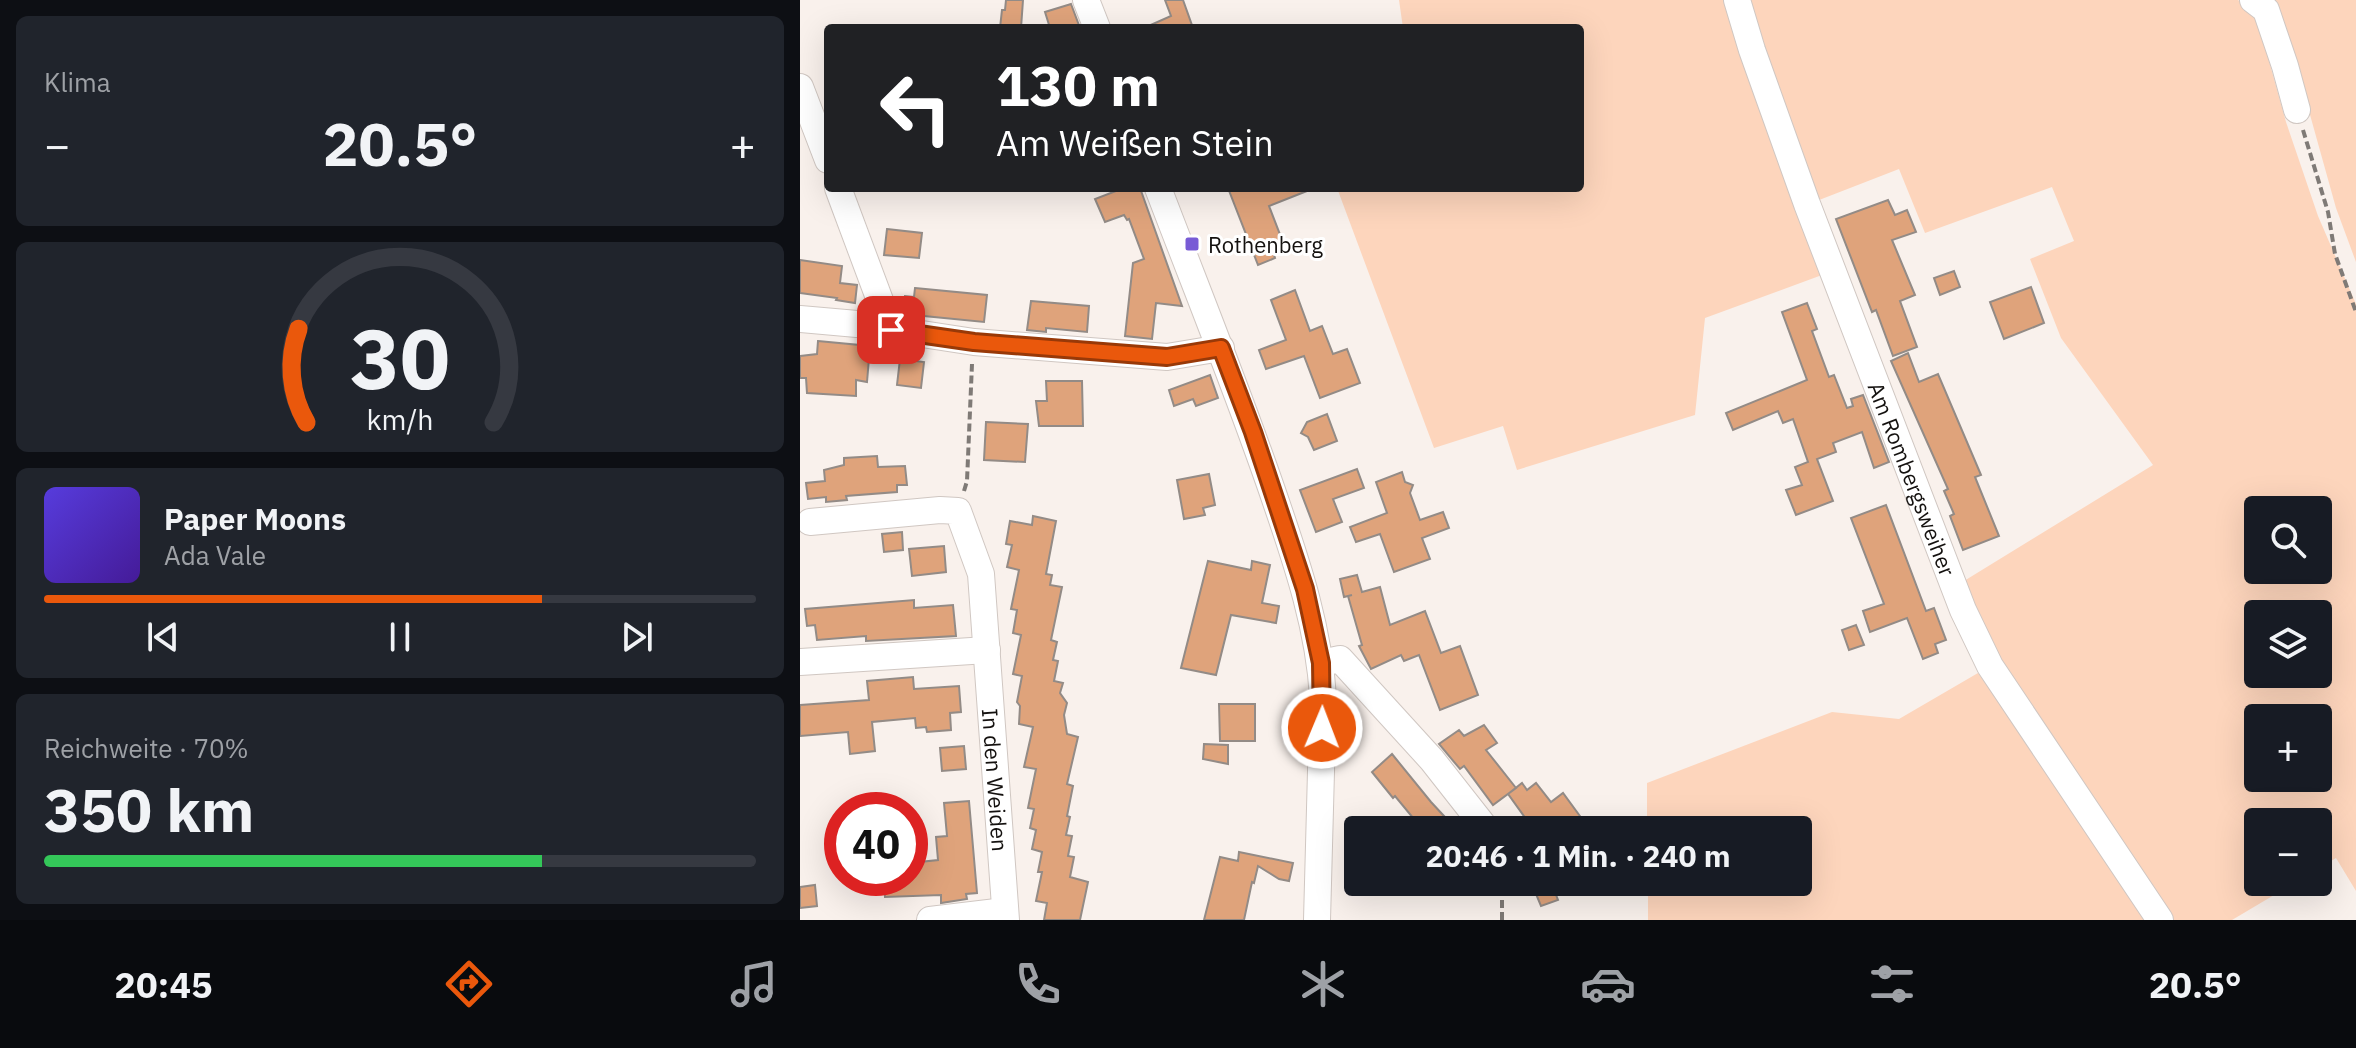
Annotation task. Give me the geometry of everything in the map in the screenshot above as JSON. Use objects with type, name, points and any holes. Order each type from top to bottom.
[{"type":"street","points":[[1086,0],[1095,24]]},
{"type":"street","name":"Am Rombergsweiher","points":[[1737,0],[1807,204],[1963,610],[1990,666],[2160,920]]},
{"type":"street","points":[[2253,0],[2266,10],[2297,110]]},
{"type":"street","points":[[800,87],[824,150]]},
{"type":"street","points":[[839,192],[891,330]]},
{"type":"street","points":[[1160,192],[1253,432],[1305,589],[1321,663],[1323,697],[1317,920]]},
{"type":"street","points":[[800,319],[974,342],[1167,357],[1221,348]]},
{"type":"street","points":[[810,522],[958,511]]},
{"type":"street","name":"In den Weiden","points":[[930,920],[1005,916],[981,574],[958,511]]},
{"type":"street","points":[[800,662],[987,650]]},
{"type":"street","points":[[1321,663],[1340,659],[1432,760],[1476,816]]},
{"type":"path","points":[[2297,110],[2328,212],[2335,254],[2356,312]]},
{"type":"path","points":[[958,511],[967,481],[974,342]]},
{"type":"path","points":[[1502,896],[1502,920]]},
{"type":"shaded area","points":[[1399,0],[1727,0],[1822,275],[1705,318],[1695,415],[1517,470],[1503,426],[1434,448],[1338,192],[1584,192],[1584,24],[1402,24]]},
{"type":"shaded area","points":[[1745,0],[2238,0],[2256,14],[2286,122],[2318,216],[2356,304],[2356,891],[2336,858],[2332,860],[2332,808],[2244,808],[2244,896],[2272,896],[2232,920],[2168,920],[2000,664],[1964,581],[2153,465],[2061,338],[2030,259],[2074,241],[2052,187],[1925,233],[1899,169],[1814,202]]},
{"type":"shaded area","points":[[2266,0],[2356,0],[2356,262],[2336,208],[2295,61]]},
{"type":"shaded area","points":[[1978,673],[2048,768],[2149,920],[1648,920],[1648,896],[1812,896],[1812,816],[1647,816],[1647,783],[1832,712],[1899,719]]},
{"type":"building","points":[[1006,0],[1023,0],[1021,24],[1000,24],[1002,10],[1005,10]]},
{"type":"building","points":[[1165,0],[1183,0],[1192,24],[1153,24],[1171,16]]},
{"type":"building","points":[[1071,4],[1078,24],[1049,24],[1045,12]]},
{"type":"building","points":[[1113,192],[1141,192],[1182,306],[1156,303],[1152,339],[1125,336],[1133,263],[1144,259],[1129,219],[1124,215],[1105,222],[1095,199]]},
{"type":"building","points":[[1230,192],[1304,192],[1269,206],[1284,245],[1272,249],[1275,258],[1258,265]]},
{"type":"building","points":[[1888,200],[1895,215],[1907,210],[1916,232],[1892,240],[1915,295],[1900,301],[1917,347],[1893,356],[1876,310],[1872,312],[1836,219]]},
{"type":"building","points":[[887,229],[922,233],[919,258],[884,255]]},
{"type":"building","points":[[800,260],[842,266],[840,283],[857,285],[855,303],[800,293]]},
{"type":"building","points":[[1954,271],[1960,287],[1940,295],[1934,278]]},
{"type":"building","points":[[2031,287],[2044,323],[2004,339],[1990,302]]},
{"type":"building","points":[[915,288],[987,295],[984,322],[904,314],[905,296],[914,297]]},
{"type":"building","points":[[1295,290],[1310,331],[1322,326],[1333,354],[1347,349],[1360,383],[1320,398],[1304,356],[1266,369],[1259,350],[1286,340],[1271,300]]},
{"type":"building","points":[[1031,301],[1089,306],[1087,332],[1046,328],[1046,332],[1027,330]]},
{"type":"building","points":[[1807,303],[1817,329],[1812,331],[1829,377],[1834,375],[1847,408],[1853,406],[1851,399],[1863,395],[1889,462],[1874,468],[1862,432],[1833,443],[1836,452],[1817,459],[1833,501],[1796,515],[1786,490],[1802,485],[1795,467],[1808,462],[1793,419],[1783,423],[1778,411],[1733,430],[1726,413],[1807,380],[1782,312]]},
{"type":"building","points":[[818,341],[870,346],[867,382],[856,380],[856,396],[807,393],[806,378],[800,378],[800,356],[817,354]]},
{"type":"building","points":[[1908,353],[1919,382],[1938,374],[1981,475],[1975,477],[1999,536],[1963,550],[1950,516],[1954,514],[1944,491],[1948,489],[1891,361]]},
{"type":"building","points":[[900,359],[924,362],[921,388],[897,385]]},
{"type":"building","points":[[1210,375],[1218,398],[1196,406],[1193,399],[1174,406],[1169,390]]},
{"type":"building","points":[[1046,381],[1082,381],[1083,426],[1039,426],[1036,401],[1047,401]]},
{"type":"building","points":[[1327,414],[1337,441],[1314,450],[1308,437],[1301,433],[1307,422]]},
{"type":"building","points":[[986,422],[1028,424],[1025,462],[984,460]]},
{"type":"building","points":[[877,456],[878,467],[905,466],[907,485],[897,485],[897,492],[846,496],[847,500],[826,502],[826,497],[808,499],[806,483],[825,481],[824,470],[844,465],[844,458]]},
{"type":"building","points":[[1357,469],[1364,488],[1333,499],[1342,522],[1316,532],[1300,490]]},
{"type":"building","points":[[1402,472],[1405,482],[1413,485],[1410,493],[1420,520],[1443,512],[1449,528],[1422,538],[1430,559],[1394,572],[1380,534],[1356,542],[1350,527],[1387,513],[1376,482]]},
{"type":"building","points":[[1209,474],[1215,505],[1203,508],[1205,515],[1184,519],[1177,480]]},
{"type":"building","points":[[1886,505],[1926,611],[1934,608],[1946,640],[1935,644],[1938,653],[1923,659],[1907,618],[1870,632],[1863,611],[1884,604],[1851,518]]},
{"type":"building","points":[[1033,516],[1056,521],[1046,574],[1052,575],[1050,585],[1062,587],[1051,640],[1057,642],[1053,660],[1058,661],[1054,681],[1063,683],[1060,693],[1067,703],[1064,715],[1067,734],[1078,737],[1067,784],[1073,786],[1066,835],[1072,836],[1068,856],[1074,857],[1070,877],[1088,882],[1080,920],[1044,920],[1047,903],[1036,901],[1042,872],[1038,872],[1042,852],[1032,849],[1036,830],[1030,828],[1034,809],[1028,808],[1036,769],[1024,767],[1033,727],[1019,724],[1020,706],[1017,702],[1022,676],[1013,674],[1021,635],[1013,633],[1017,610],[1011,609],[1019,570],[1007,567],[1012,545],[1006,544],[1010,521],[1032,525]]},
{"type":"building","points":[[902,532],[903,550],[884,552],[882,534]]},
{"type":"building","points":[[944,546],[946,572],[912,576],[909,549]]},
{"type":"building","points":[[1208,561],[1251,570],[1252,561],[1270,565],[1262,603],[1279,606],[1276,623],[1231,615],[1216,675],[1181,668]]},
{"type":"building","points":[[1357,575],[1362,592],[1380,587],[1390,625],[1425,611],[1441,653],[1460,646],[1478,695],[1440,710],[1419,655],[1404,661],[1401,655],[1371,669],[1359,646],[1362,645],[1348,596],[1344,597],[1340,579]]},
{"type":"building","points":[[914,600],[914,608],[953,605],[956,636],[866,641],[866,636],[817,640],[815,625],[807,626],[805,609]]},
{"type":"building","points":[[1856,625],[1864,645],[1849,650],[1842,630]]},
{"type":"building","points":[[913,677],[914,689],[959,686],[961,712],[950,713],[951,730],[927,732],[926,727],[916,728],[915,718],[872,722],[875,751],[850,754],[848,732],[800,736],[800,705],[869,700],[867,681]]},
{"type":"building","points":[[1219,704],[1255,704],[1255,741],[1220,741]]},
{"type":"building","points":[[1484,725],[1497,743],[1486,750],[1516,788],[1522,783],[1527,790],[1536,783],[1551,802],[1563,793],[1580,816],[1524,816],[1508,794],[1493,805],[1464,766],[1460,769],[1439,744],[1459,730],[1464,736]]},
{"type":"building","points":[[1204,744],[1228,745],[1228,764],[1203,759]]},
{"type":"building","points":[[964,746],[966,769],[942,771],[940,748]]},
{"type":"building","points":[[1392,754],[1444,816],[1411,816],[1372,772]]},
{"type":"building","points":[[969,801],[977,893],[966,894],[967,899],[941,903],[941,895],[928,895],[928,861],[938,860],[936,837],[947,836],[944,803]]},
{"type":"building","points":[[1239,852],[1293,863],[1289,881],[1279,879],[1258,866],[1244,920],[1204,920],[1220,857],[1238,861]]},
{"type":"building","points":[[815,885],[817,906],[800,908],[800,887]]},
{"type":"building","points":[[1537,896],[1556,896],[1558,900],[1541,906]]},
{"type":"place","name":"Rothenberg","points":[[1192,244]]},
{"type":"route","points":[[891,330],[974,342],[1167,357],[1221,348],[1253,432],[1305,589],[1321,663],[1322,728]]}]
